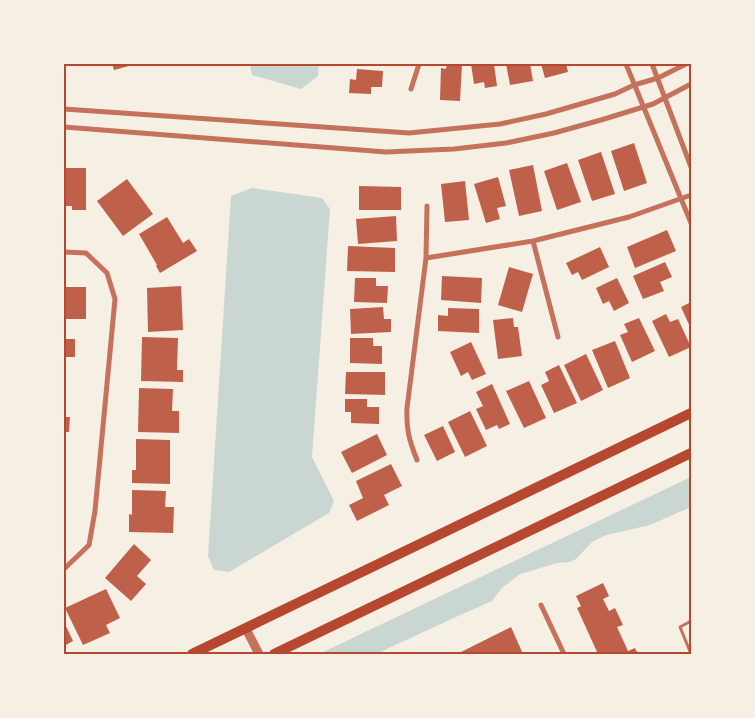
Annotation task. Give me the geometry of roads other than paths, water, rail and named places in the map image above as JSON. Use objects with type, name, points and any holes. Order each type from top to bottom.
[{"type":"main road","points":[[192,654],[691,413]]},
{"type":"main road","points":[[274,654],[691,453]]},
{"type":"street","points":[[411,89],[419,64]]},
{"type":"street","points":[[626,64],[691,223]]},
{"type":"street","points":[[652,64],[691,167]]},
{"type":"street","points":[[64,108],[409,133],[500,124],[546,114],[615,94],[634,85],[658,78],[686,64]]},
{"type":"street","points":[[64,128],[386,152],[454,149],[506,143],[582,126],[653,104],[691,84]]},
{"type":"street","points":[[426,258],[532,241],[629,217],[691,195]]},
{"type":"street","points":[[417,460],[410,443],[406,424],[426,258],[427,206]]},
{"type":"street","points":[[532,241],[558,336]]},
{"type":"street","points":[[64,252],[86,253],[107,273],[115,299],[95,512],[89,545],[64,569]]},
{"type":"street","points":[[541,605],[564,654]]},
{"type":"street","points":[[246,629],[259,654]]},
{"type":"lane","points":[[691,622],[680,627],[691,654]]}]
